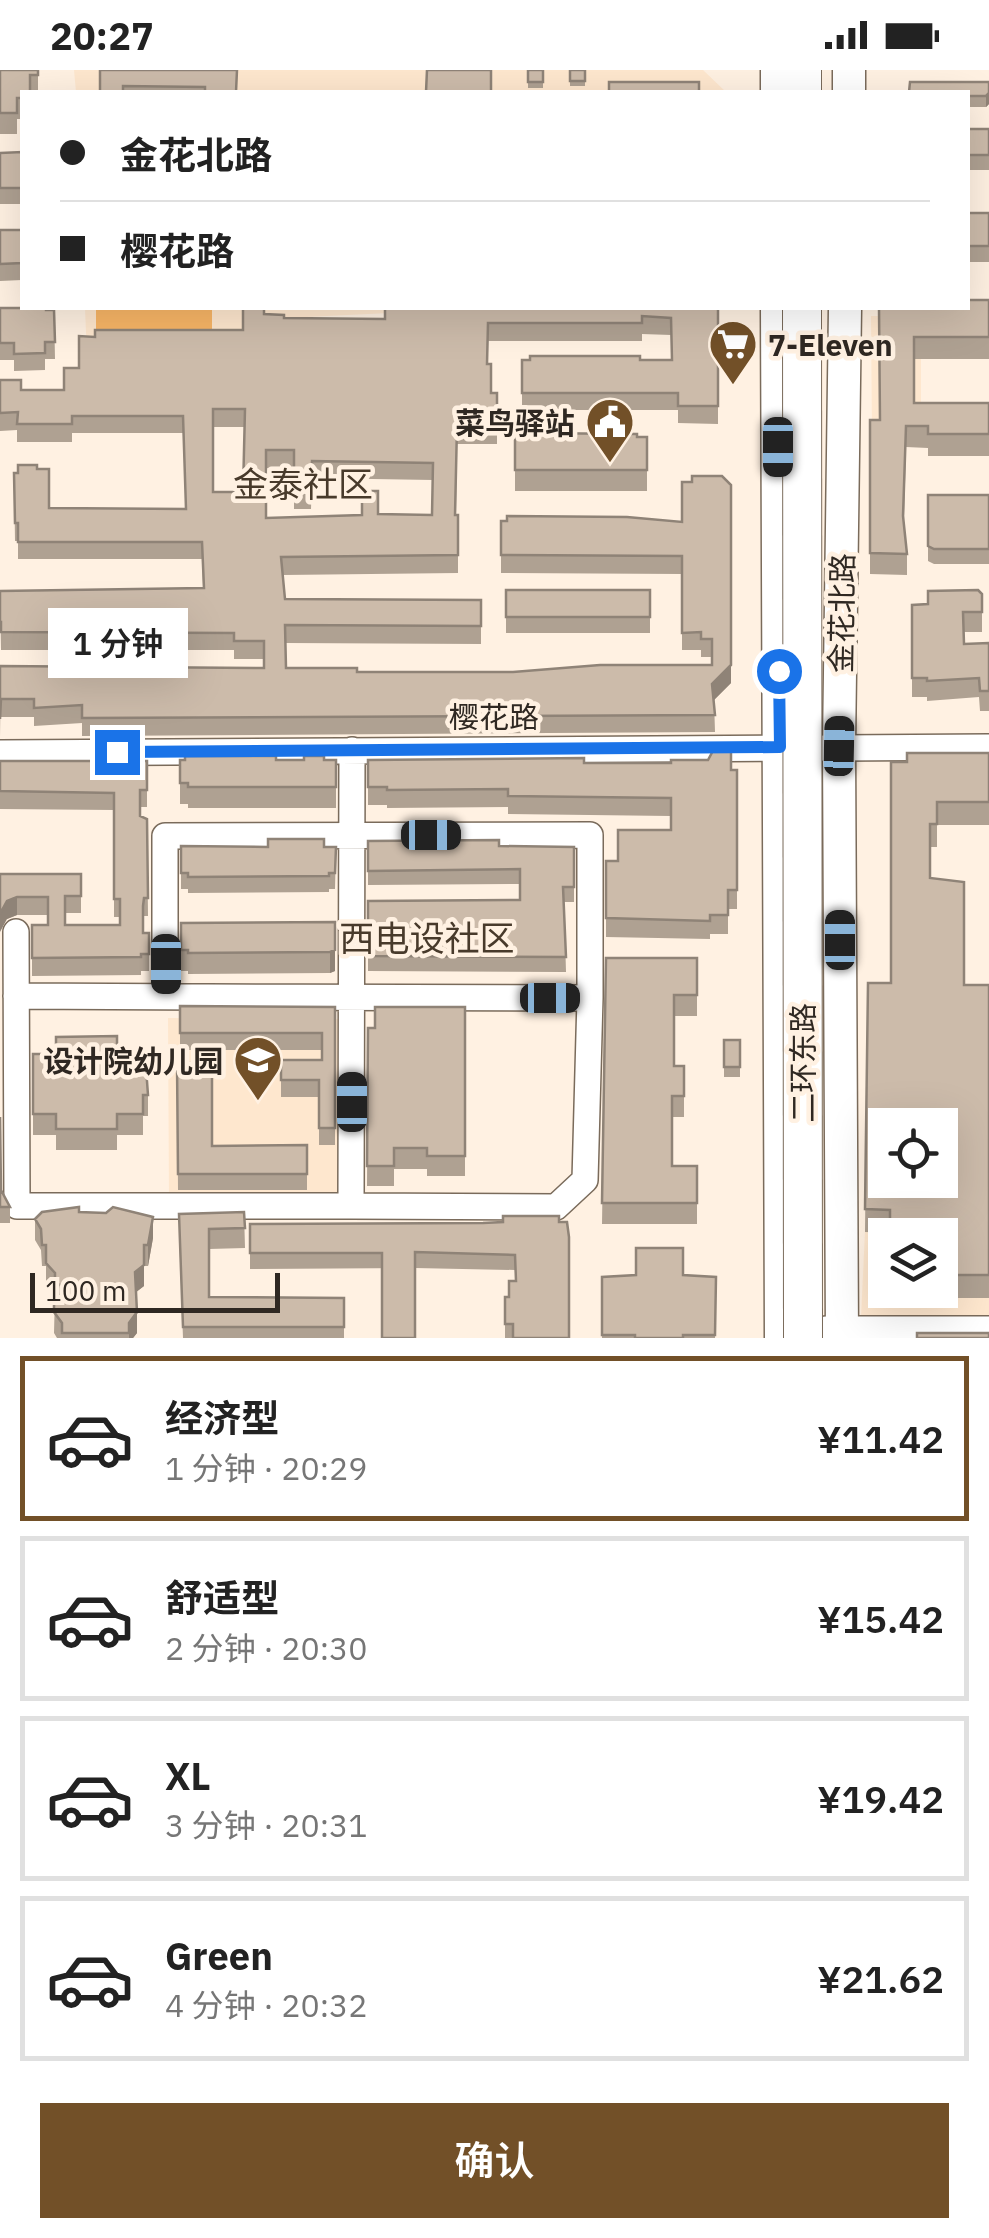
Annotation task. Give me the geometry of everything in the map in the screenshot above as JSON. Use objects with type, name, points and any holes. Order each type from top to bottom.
[{"type":"highway","name":"二环东路","points":[[788,1335],[802,310]]},
{"type":"highway","name":"二环东路","points":[[825,310],[837,1335]]},
{"type":"main road","points":[[764,310],[764,420],[778,482]]},
{"type":"main road","name":"金花北路","points":[[778,310],[788,1335]]},
{"type":"main road","name":"金花北路","points":[[837,1335],[839,746],[846,310]]},
{"type":"street","name":"樱花路","points":[[0,753],[989,746]]},
{"type":"street","points":[[351,1206],[352,750]]},
{"type":"street","points":[[16,932],[17,1206],[556,1207],[585,1180],[590,835],[165,836],[166,997]]},
{"type":"street","points":[[16,996],[590,998]]},
{"type":"street","points":[[788,1335],[989,1329]]},
{"type":"shaded area","points":[[74,70],[703,70],[724,90],[76,90]]},
{"type":"shaded area","points":[[85,310],[451,310],[243,320],[241,378],[88,381]]},
{"type":"shaded area","points":[[96,310],[212,310],[212,343],[96,344]]},
{"type":"shaded area","points":[[871,316],[921,316],[921,441],[872,441]]},
{"type":"shaded area","name":"设计院幼儿园","points":[[168,1018],[347,1019],[347,1187],[327,1198],[169,1201]]},
{"type":"shaded area","points":[[865,1232],[868,1308],[958,1308],[958,1234],[989,1235],[989,1317],[861,1317]]},
{"type":"building","points":[[0,70],[38,70],[38,75],[30,75],[30,90],[20,90],[17,113],[0,113]]},
{"type":"building","points":[[100,70],[237,70],[236,90],[123,86],[123,90],[100,90]]},
{"type":"building","points":[[427,70],[491,70],[491,90],[426,90]]},
{"type":"building","points":[[528,70],[543,70],[543,82],[528,82]]},
{"type":"building","points":[[570,70],[585,70],[585,81],[570,81]]},
{"type":"building","points":[[609,82],[699,82],[699,90],[609,90]]},
{"type":"building","points":[[910,82],[989,82],[986,96],[970,96],[970,90],[909,90]]},
{"type":"building","points":[[970,129],[989,129],[989,155],[970,155]]},
{"type":"building","points":[[20,152],[20,188],[0,188],[0,153]]},
{"type":"building","points":[[970,213],[989,213],[989,246],[970,246]]},
{"type":"building","points":[[0,230],[20,230],[20,263],[0,264]]},
{"type":"building","points":[[970,300],[989,300],[989,337],[914,337],[914,403],[989,403],[989,434],[928,434],[928,426],[906,426],[903,516],[907,554],[870,553],[870,420],[880,420],[879,310],[970,310]]},
{"type":"building","points":[[0,308],[54,310],[55,342],[45,342],[45,353],[14,354],[14,343],[0,343]]},
{"type":"building","points":[[243,310],[264,310],[264,314],[284,318],[385,319],[385,310],[718,310],[718,406],[678,406],[678,393],[522,393],[522,360],[530,360],[530,356],[640,356],[640,360],[672,360],[671,318],[642,316],[642,323],[488,323],[487,364],[491,364],[491,393],[497,393],[497,426],[457,426],[458,555],[281,557],[285,599],[481,600],[481,626],[285,625],[286,668],[513,672],[600,665],[712,665],[712,639],[701,639],[701,632],[682,633],[682,556],[501,555],[501,521],[507,521],[507,516],[627,517],[682,522],[682,482],[692,482],[692,476],[722,476],[731,485],[731,665],[712,684],[715,715],[82,718],[82,705],[34,708],[34,699],[1,699],[0,719],[0,666],[264,668],[264,641],[234,641],[234,633],[1,632],[0,591],[204,588],[202,542],[18,542],[14,473],[18,473],[18,465],[49,469],[49,508],[186,509],[183,416],[72,416],[72,424],[17,424],[18,412],[0,413],[0,380],[21,380],[21,390],[64,390],[64,368],[79,368],[79,336],[95,337],[95,330],[243,330]],"holes":[[[213,409],[245,409],[243,492],[213,492]],[[266,450],[294,450],[294,492],[311,492],[312,461],[433,463],[432,515],[378,514],[378,491],[362,491],[362,515],[266,518]]]},
{"type":"building","points":[[525,433],[647,437],[647,470],[515,470],[515,437],[525,437]]},
{"type":"building","points":[[928,495],[989,495],[989,549],[928,546]]},
{"type":"building","points":[[506,590],[650,590],[650,617],[506,617]]},
{"type":"building","points":[[978,590],[982,594],[982,612],[963,612],[964,644],[989,643],[989,691],[980,691],[979,678],[912,678],[912,605],[928,604],[928,591]]},
{"type":"building","points":[[715,747],[731,747],[731,770],[737,770],[737,890],[728,890],[728,915],[710,915],[710,921],[606,918],[606,861],[618,861],[618,830],[671,830],[671,798],[508,796],[508,789],[368,787],[368,760],[584,758],[584,763],[671,763],[708,760]]},
{"type":"building","points":[[907,753],[989,753],[989,802],[937,802],[937,824],[930,824],[930,878],[964,882],[964,985],[989,985],[989,1275],[958,1275],[958,1218],[890,1218],[890,1210],[865,1209],[868,983],[891,983],[891,762],[907,762]]},
{"type":"building","points":[[185,756],[276,756],[276,760],[304,760],[304,756],[324,756],[324,760],[336,760],[336,787],[188,787],[188,783],[180,783],[180,760],[185,760]]},
{"type":"building","points":[[0,761],[147,761],[147,790],[140,790],[140,816],[147,819],[148,898],[144,898],[143,933],[149,933],[149,954],[32,958],[32,925],[48,925],[48,897],[17,897],[7,901],[0,914],[0,874],[81,874],[81,896],[65,896],[65,925],[120,925],[120,899],[114,899],[114,793],[0,791]]},
{"type":"building","points":[[268,839],[324,839],[324,847],[336,847],[335,873],[188,877],[188,873],[181,873],[181,846],[268,847]]},
{"type":"building","points":[[499,840],[499,846],[574,847],[574,887],[563,887],[566,957],[368,956],[368,901],[520,900],[520,869],[368,871],[368,841]]},
{"type":"building","points":[[335,922],[335,950],[330,952],[181,950],[181,923]]},
{"type":"building","points":[[606,958],[697,958],[697,995],[674,995],[674,1066],[684,1066],[684,1096],[672,1096],[672,1166],[697,1166],[697,1203],[602,1203]]},
{"type":"building","points":[[180,1006],[335,1007],[335,1128],[319,1128],[319,1080],[281,1080],[281,1060],[322,1060],[322,1033],[180,1033]]},
{"type":"building","points":[[375,1007],[465,1007],[465,1156],[427,1156],[427,1148],[394,1148],[394,1166],[367,1166],[368,1028],[375,1028]]},
{"type":"building","points":[[117,1036],[117,1054],[145,1054],[148,1095],[143,1095],[143,1114],[117,1114],[117,1129],[56,1129],[56,1114],[33,1114],[33,1054],[56,1054],[56,1037]]},
{"type":"building","points":[[724,1040],[740,1040],[740,1067],[724,1067]]},
{"type":"building","points":[[177,1063],[212,1063],[212,1146],[307,1145],[307,1174],[178,1174]]},
{"type":"building","points":[[0,1117],[1,1190],[10,1207],[0,1207]]},
{"type":"building","points":[[79,1207],[79,1212],[106,1213],[113,1207],[153,1217],[148,1245],[144,1245],[144,1265],[135,1272],[137,1312],[129,1323],[129,1333],[62,1333],[54,1302],[68,1288],[55,1283],[35,1219],[42,1212]]},
{"type":"building","points":[[244,1212],[245,1228],[209,1229],[209,1297],[344,1298],[344,1327],[183,1327],[179,1214]]},
{"type":"building","points":[[503,1216],[559,1216],[559,1222],[567,1222],[569,1338],[513,1338],[513,1324],[505,1324],[505,1297],[509,1297],[509,1281],[516,1281],[515,1255],[415,1252],[415,1338],[382,1338],[382,1253],[250,1253],[250,1224],[483,1223],[503,1222]]},
{"type":"building","points":[[636,1248],[683,1248],[683,1275],[716,1277],[715,1335],[602,1335],[602,1277],[636,1275]]},
{"type":"building","points":[[917,1333],[989,1333],[989,1338],[917,1338]]},
{"type":"place","name":"7-Eleven","points":[[733,386]]},
{"type":"place","name":"菜鸟驿站","points":[[610,464]]},
{"type":"place","name":"设计院幼儿园","points":[[258,1102]]},
{"type":"district","name":"金泰社区","points":[[303,484]]},
{"type":"district","name":"西电设社区","points":[[427,938]]},
{"type":"route","points":[[117,752],[780,747],[779,671]]}]
